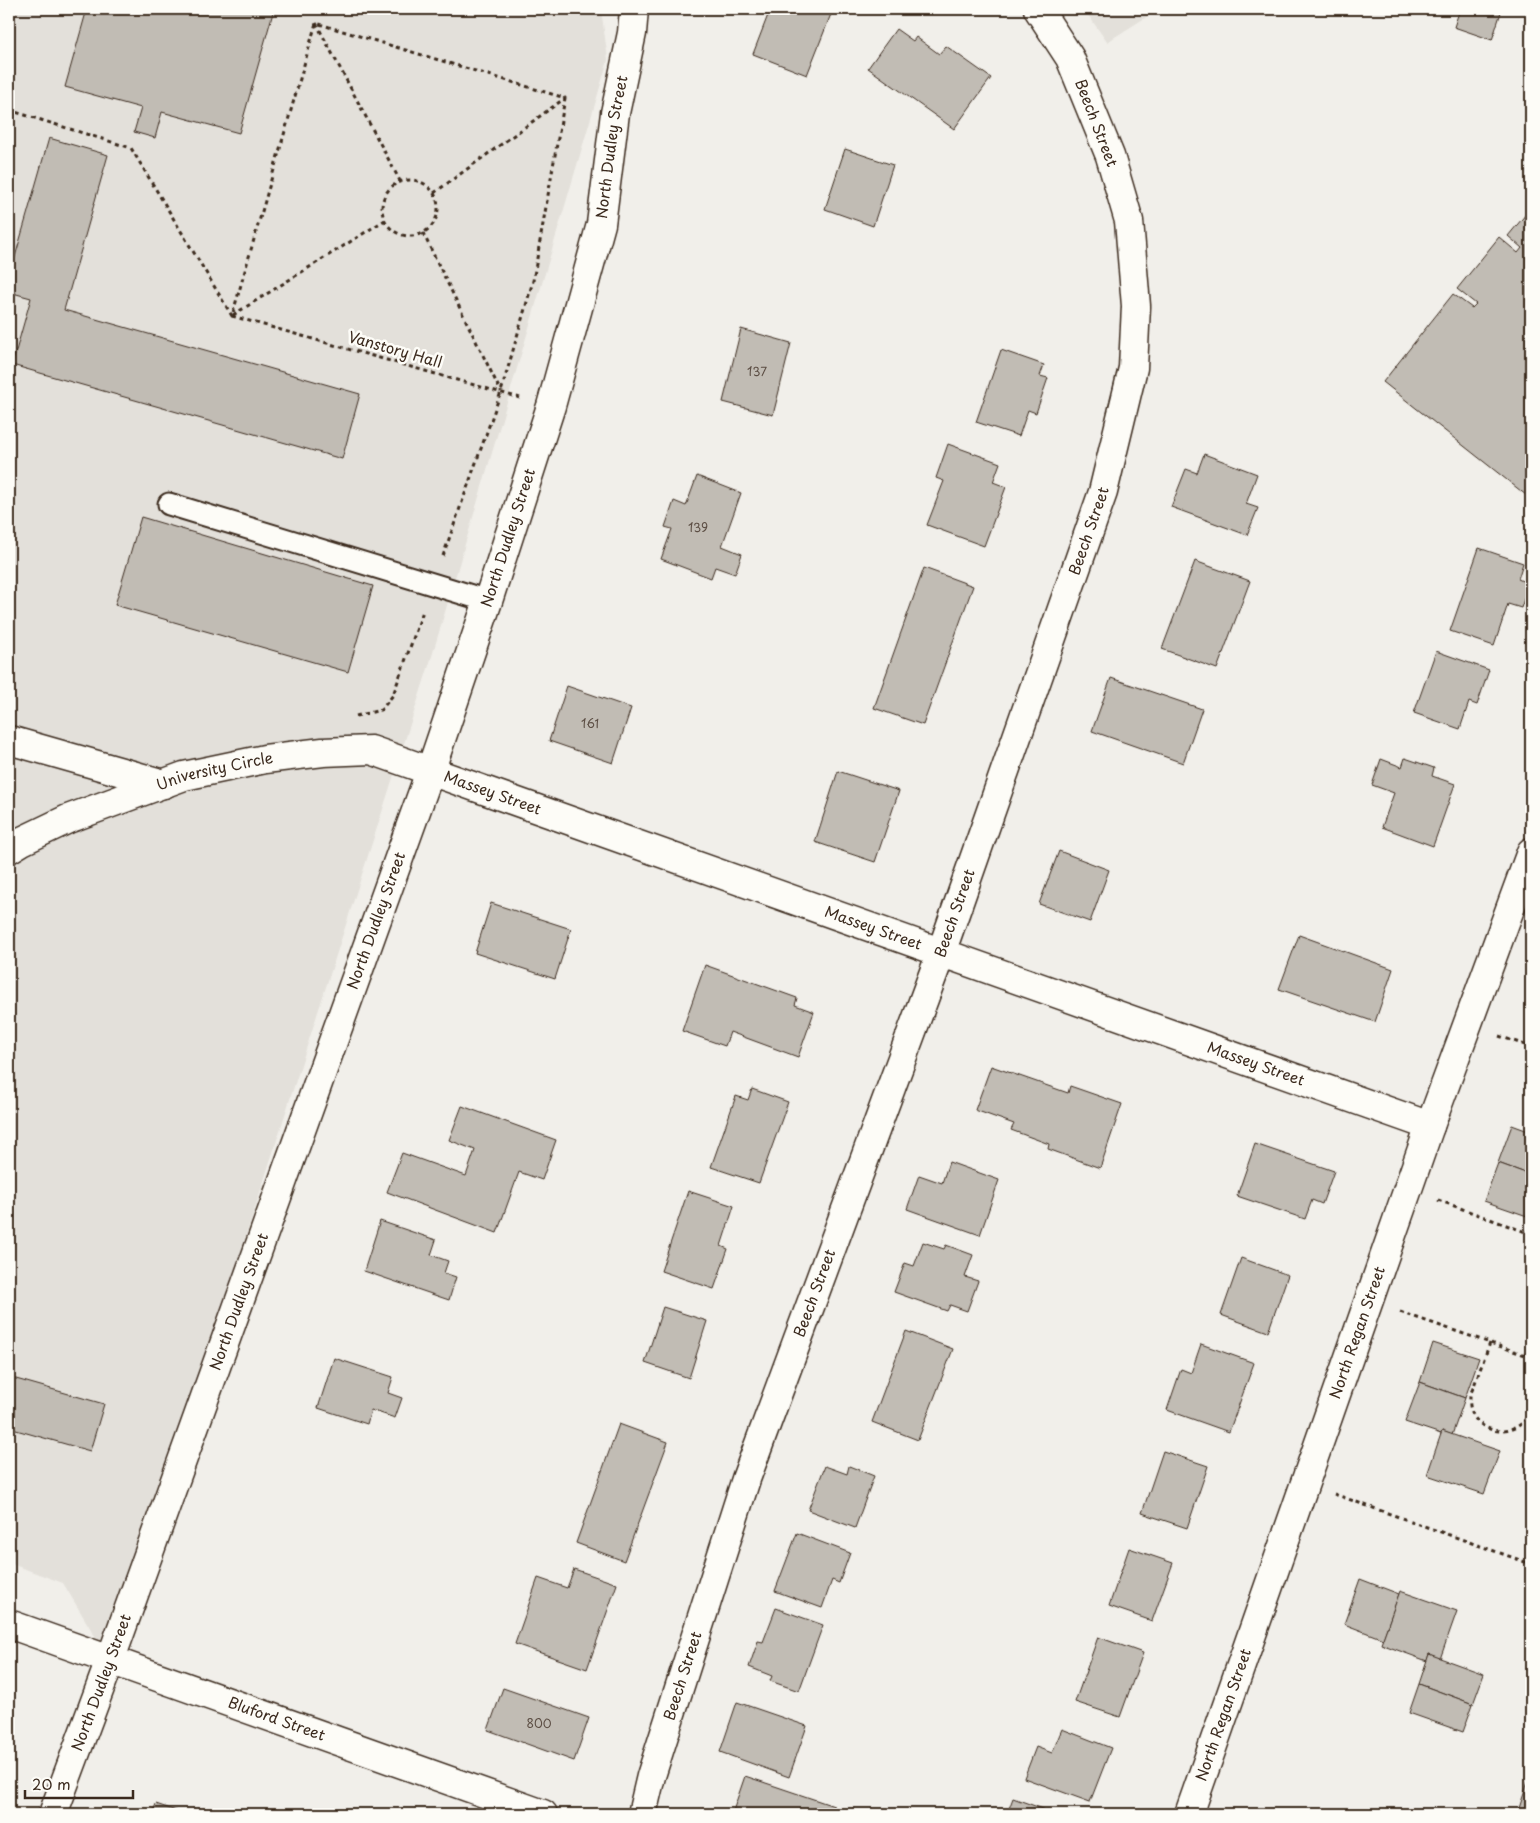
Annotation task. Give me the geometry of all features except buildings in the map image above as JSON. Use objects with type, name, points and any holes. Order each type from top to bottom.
[{"type":"street","name":"North Dudley Street","points":[[53,1814],[110,1661],[430,772],[551,406],[600,224],[615,112],[632,33],[634,9]]},
{"type":"street","name":"Beech Street","points":[[642,1814],[651,1776],[746,1479],[941,953],[1103,492],[1132,368],[1136,306],[1129,221],[1110,156],[1070,58],[1038,9]]},
{"type":"street","points":[[9,740],[164,784]]},
{"type":"street","name":"University Circle","points":[[9,850],[22,841],[68,819],[184,776],[265,759],[323,752],[371,750],[430,772]]},
{"type":"street","name":"Massey Street","points":[[430,772],[1430,1126]]},
{"type":"street","name":"North Regan Street","points":[[1189,1814],[1430,1126],[1531,852]]},
{"type":"street","name":"Bluford Street","points":[[9,1624],[543,1814]]},
{"type":"lane","points":[[170,504],[488,601]]},
{"type":"path","points":[[316,23],[565,98]]},
{"type":"path","points":[[316,23],[400,181]]},
{"type":"path","points":[[232,316],[316,23]]},
{"type":"path","points":[[434,193],[565,98]]},
{"type":"path","points":[[352,717],[381,710],[393,695],[502,392],[533,281],[565,98]]},
{"type":"path","points":[[9,110],[131,148],[232,316]]},
{"type":"path","points":[[400,181],[419,181],[428,185],[438,201],[438,211],[435,220],[423,233],[405,236],[390,227],[385,220],[382,202],[386,193],[400,181]]},
{"type":"path","points":[[232,316],[385,220]]},
{"type":"path","points":[[423,233],[502,392]]},
{"type":"path","name":"Vanstory Hall","points":[[232,316],[551,406]]},
{"type":"path","points":[[1408,1189],[1530,1233],[1531,1226]]},
{"type":"path","points":[[1368,1301],[1531,1357]]},
{"type":"path","points":[[1490,1343],[1470,1397],[1471,1410],[1477,1422],[1493,1431],[1505,1430],[1516,1427],[1524,1421],[1531,1408]]},
{"type":"path","points":[[1304,1483],[1531,1564]]},
{"type":"shaded area","points":[[9,9],[601,9],[608,60],[432,656],[110,1661],[63,1583],[9,1563]]},
{"type":"shaded area","points":[[1084,9],[1159,9],[1107,42]]}]
